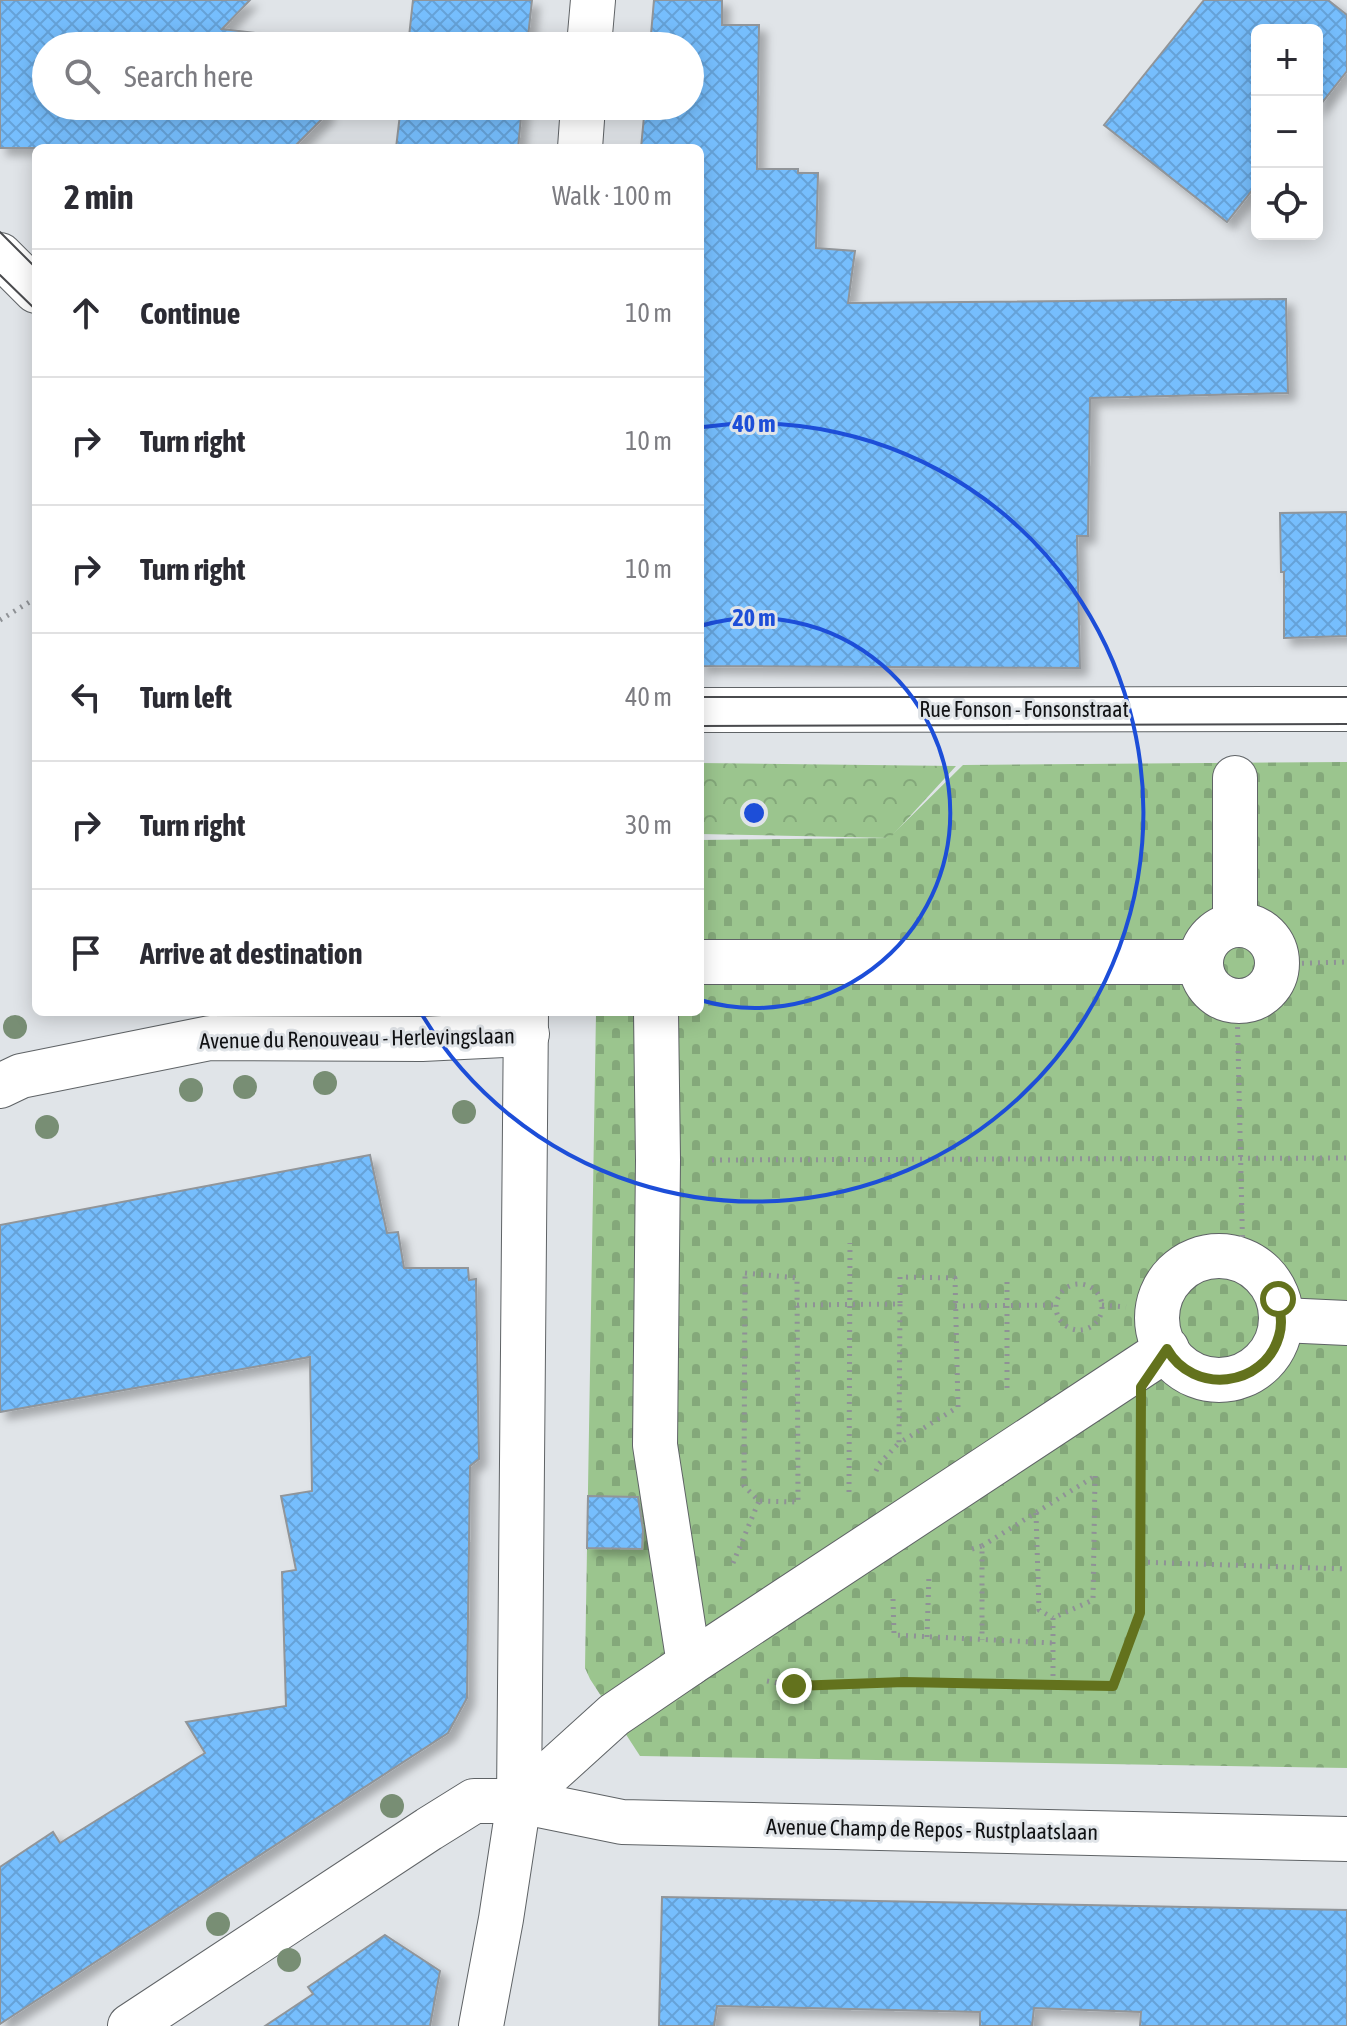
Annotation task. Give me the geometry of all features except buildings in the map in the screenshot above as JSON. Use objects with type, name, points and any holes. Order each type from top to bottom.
[{"type":"street","points":[[590,32],[593,0]]},
{"type":"street","points":[[580,144],[582,120]]},
{"type":"street","points":[[0,255],[32,287]]},
{"type":"street","name":"Rue Fonson - Fonsonstraat","points":[[704,710],[1347,709]]},
{"type":"street","points":[[1235,778],[1235,925]]},
{"type":"street","points":[[1235,925],[1257,929],[1272,943],[1278,964],[1272,983],[1257,997],[1237,1002],[1218,995],[1206,981],[1201,962],[1206,945],[1218,931],[1235,925]]},
{"type":"street","points":[[704,962],[1201,962]]},
{"type":"street","points":[[656,1016],[655,1445],[689,1664]]},
{"type":"street","points":[[481,2026],[519,1801],[526,1023]]},
{"type":"street","name":"Avenue du Renouveau - Herlevingslaan","points":[[0,1086],[21,1076],[210,1038],[422,1039],[526,1023]]},
{"type":"street","points":[[1232,1257],[1252,1265],[1268,1279],[1278,1299],[1282,1320],[1279,1338],[1269,1357],[1253,1371],[1232,1379],[1210,1380],[1190,1373],[1173,1360],[1157,1324],[1159,1302],[1167,1283],[1183,1267],[1202,1258],[1232,1257]]},
{"type":"street","points":[[1282,1320],[1347,1323]]},
{"type":"street","points":[[519,1801],[614,1715],[1167,1349]]},
{"type":"street","name":"Avenue Champ de Repos - Rustplaatslaan","points":[[130,2026],[474,1801],[519,1801],[622,1822],[1347,1839]]},
{"type":"path","points":[[0,620],[32,600]]},
{"type":"path","points":[[1278,964],[1347,962]]},
{"type":"path","points":[[1237,1002],[1243,1262]]},
{"type":"path","points":[[658,1160],[1347,1158]]},
{"type":"path","points":[[850,1243],[849,1535],[860,1552],[892,1580],[894,1635],[1053,1643]]},
{"type":"path","points":[[745,1273],[797,1278],[797,1305],[798,1502],[759,1501],[744,1486],[745,1273]]},
{"type":"path","points":[[900,1277],[955,1278],[958,1407],[899,1443],[900,1304],[900,1277]]},
{"type":"path","points":[[1007,1281],[1007,1431],[1017,1448]]},
{"type":"path","points":[[1079,1283],[1089,1286],[1098,1294],[1102,1305],[1100,1317],[1091,1326],[1078,1330],[1067,1327],[1058,1317],[1056,1305],[1059,1294],[1079,1283]]},
{"type":"path","points":[[797,1305],[900,1304]]},
{"type":"path","points":[[955,1306],[1056,1305]]},
{"type":"path","points":[[689,1664],[794,1686],[904,1682],[1113,1686],[1140,1613],[1140,1432]]},
{"type":"path","points":[[969,1550],[982,1546],[1095,1476],[1093,1600],[1053,1618]]},
{"type":"path","points":[[1036,1512],[1039,1610],[1053,1618]]},
{"type":"path","points":[[982,1546],[982,1640]]},
{"type":"path","points":[[927,1637],[930,1560]]},
{"type":"path","points":[[1139,1562],[1347,1569]]},
{"type":"path","points":[[1053,1618],[1053,1684]]},
{"type":"green space","points":[[1347,762],[1347,1768],[640,1756],[585,1668],[596,1016],[704,1016],[704,840],[889,838],[963,765]]},
{"type":"green space","points":[[704,763],[956,766],[890,838],[704,834]]},
{"type":"tram line","points":[[0,232],[32,264]]},
{"type":"tram line","points":[[0,275],[32,306]]},
{"type":"tram line","points":[[704,697],[1347,697]]},
{"type":"tram line","points":[[704,726],[1347,724]]},
{"type":"route","points":[[794,1686],[904,1682],[1113,1686],[1140,1613],[1141,1387],[1167,1349],[1173,1360],[1190,1373],[1210,1380],[1232,1379],[1253,1371],[1269,1357],[1279,1338],[1282,1320],[1278,1299]]}]
